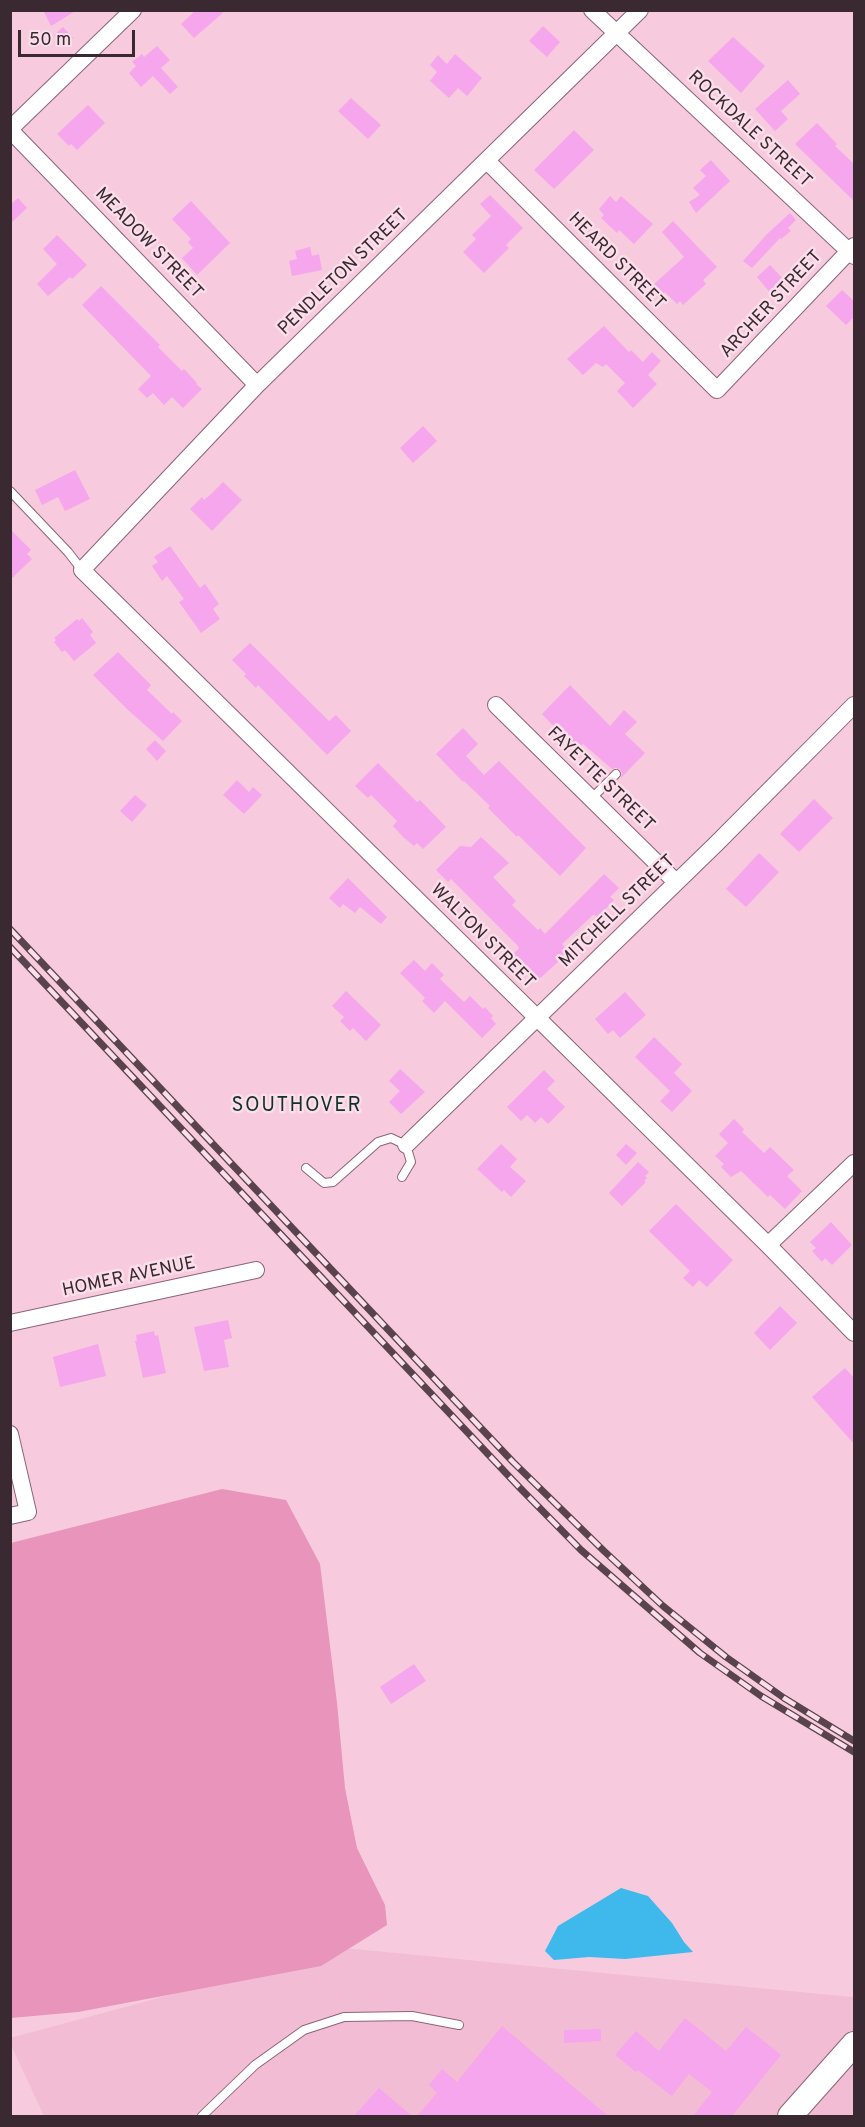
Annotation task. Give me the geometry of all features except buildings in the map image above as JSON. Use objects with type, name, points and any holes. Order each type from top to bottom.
[{"type":"main road","points":[[790,2116],[855,2044]]},
{"type":"street","points":[[10,129],[133,10]]},
{"type":"street","name":"ROCKDALE STREET","points":[[592,10],[853,251]]},
{"type":"street","name":"PENDLETON STREET","points":[[82,570],[257,385],[640,10]]},
{"type":"street","name":"MEADOW STREET","points":[[10,129],[257,385]]},
{"type":"street","name":"HEARD STREET","points":[[487,161],[717,390]]},
{"type":"street","name":"ARCHER STREET","points":[[717,390],[853,251]]},
{"type":"street","name":"WALTON STREET","points":[[82,570],[855,1333]]},
{"type":"street","name":"FAYETTE STREET","points":[[496,705],[676,882]]},
{"type":"street","name":"MITCHELL STREET","points":[[406,1145],[855,705]]},
{"type":"street","points":[[768,1245],[855,1163]]},
{"type":"street","name":"HOMER AVENUE","points":[[10,1323],[256,1270]]},
{"type":"street","points":[[10,1434],[28,1512],[10,1516]]},
{"type":"lane","points":[[10,491],[82,570]]},
{"type":"lane","points":[[591,799],[616,774]]},
{"type":"lane","points":[[306,1168],[324,1183],[333,1182],[378,1142],[391,1138],[406,1145],[411,1162],[402,1177]]},
{"type":"lane","points":[[202,2116],[255,2065],[304,2030],[344,2017],[412,2016],[459,2025]]},
{"type":"shaded area","points":[[222,1489],[286,1500],[320,1564],[345,1788],[357,1848],[385,1905],[387,1925],[321,1966],[78,2012],[11,2018],[11,1543]]},
{"type":"shaded area","points":[[344,1948],[852,1997],[854,1995],[854,2116],[44,2116],[11,2045],[10,2038]]},
{"type":"water","points":[[621,1888],[648,1896],[693,1952],[625,1959],[589,1957],[554,1960],[545,1951],[558,1926]]},
{"type":"railway","points":[[10,929],[513,1462],[604,1551],[663,1606],[726,1657],[784,1698],[854,1741]]},
{"type":"railway","points":[[10,947],[581,1550],[700,1653],[761,1696],[854,1752]]},
{"type":"district","name":"SOUTHOVER","points":[[297,1107]]}]
